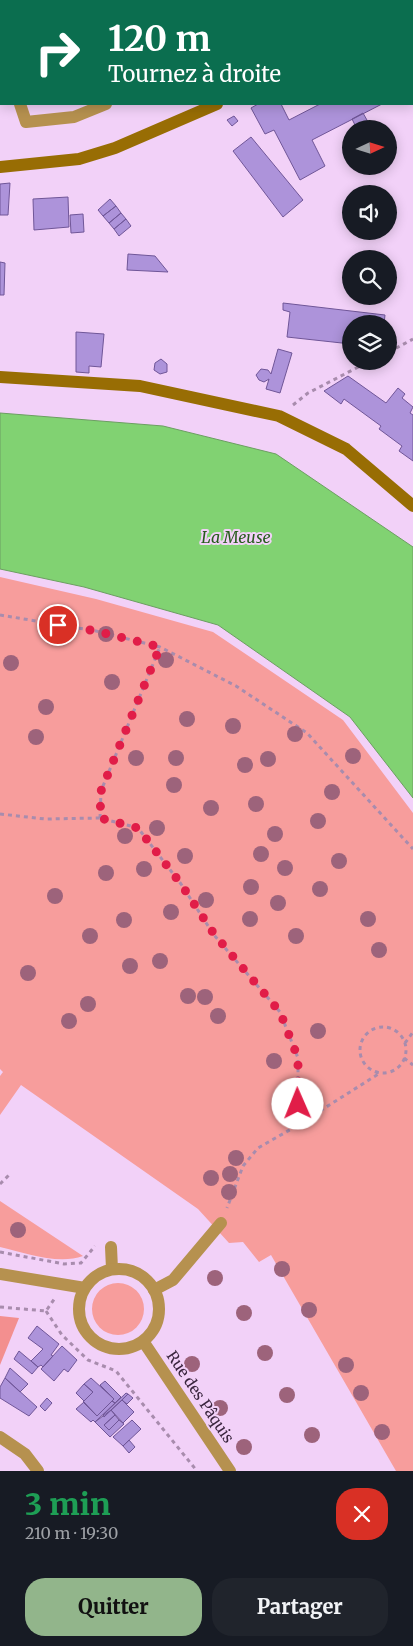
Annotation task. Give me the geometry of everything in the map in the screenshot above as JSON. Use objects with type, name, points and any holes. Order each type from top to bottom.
[{"type":"street","points":[[20,105],[26,122],[74,117],[104,105]]},
{"type":"street","points":[[0,167],[79,160],[115,148],[215,105]]},
{"type":"street","points":[[0,377],[140,386],[279,416],[346,449],[413,506]]},
{"type":"street","points":[[154,1290],[173,1280],[221,1223]]},
{"type":"street","points":[[111,1247],[112,1270]]},
{"type":"street","points":[[124,1269],[136,1273],[147,1280],[154,1290],[158,1301],[156,1323],[143,1341],[130,1347],[117,1349],[103,1346],[92,1338],[83,1327],[79,1314],[80,1300],[85,1288],[101,1273],[124,1269]]},
{"type":"street","points":[[0,1274],[85,1288]]},
{"type":"street","name":"Rue des Pâquis","points":[[143,1341],[230,1471]]},
{"type":"street","points":[[0,1436],[25,1454],[38,1471]]},
{"type":"path","points":[[397,348],[413,339]]},
{"type":"path","points":[[279,416],[308,393],[353,370]]},
{"type":"path","points":[[0,615],[96,631],[160,647],[236,686],[307,733],[413,849]]},
{"type":"path","points":[[100,818],[101,791],[160,647]]},
{"type":"path","points":[[0,814],[45,819],[100,818],[138,828],[181,884],[214,934],[280,1012],[298,1058],[298,1104],[293,1128]]},
{"type":"path","points":[[380,1073],[367,1066],[360,1053],[360,1045],[368,1032],[374,1028],[389,1028],[396,1031],[405,1043]]},
{"type":"path","points":[[221,1223],[243,1166],[258,1148],[380,1073],[392,1071],[404,1058],[405,1043],[413,1032]]},
{"type":"path","points":[[404,1058],[413,1065]]},
{"type":"path","points":[[0,1184],[9,1175]]},
{"type":"path","points":[[0,1252],[64,1264],[81,1263],[99,1239]]},
{"type":"path","points":[[46,1311],[55,1298]]},
{"type":"path","points":[[0,1307],[46,1311]]},
{"type":"path","points":[[46,1311],[62,1335],[88,1360],[116,1371],[197,1471]]},
{"type":"shaded area","points":[[0,577],[96,599],[213,632],[343,720],[413,813],[413,1471],[396,1471],[271,1255],[259,1262],[243,1242],[229,1243],[198,1209],[21,1085],[0,1115],[0,1076],[3,1072],[0,1069]]},
{"type":"shaded area","points":[[0,1201],[83,1256],[52,1259],[0,1247]]},
{"type":"shaded area","points":[[118,1283],[132,1287],[140,1295],[144,1309],[140,1323],[132,1331],[118,1335],[104,1331],[96,1323],[92,1309],[96,1295],[104,1287]]},
{"type":"shaded area","points":[[0,1316],[19,1318],[0,1365]]},
{"type":"water","name":"La Meuse","points":[[0,413],[163,426],[276,454],[413,547],[413,798],[350,717],[218,625],[84,587],[0,569]]},
{"type":"building","points":[[256,105],[282,105],[289,120],[318,105],[380,105],[351,120],[342,120],[342,125],[312,140],[325,166],[300,180],[274,130],[265,134],[251,108]]},
{"type":"building","points":[[363,113],[367,120],[352,120]]},
{"type":"building","points":[[234,116],[238,121],[232,126],[227,120]]},
{"type":"building","points":[[251,137],[303,200],[283,217],[233,151]]},
{"type":"building","points":[[10,183],[8,215],[0,215],[0,184]]},
{"type":"building","points":[[68,197],[69,227],[34,230],[33,199]]},
{"type":"building","points":[[110,199],[116,206],[103,216],[98,210]]},
{"type":"building","points":[[116,206],[121,213],[109,223],[103,216]]},
{"type":"building","points":[[121,213],[126,219],[114,229],[109,223]]},
{"type":"building","points":[[83,214],[84,232],[71,233],[70,215]]},
{"type":"building","points":[[126,219],[131,226],[119,236],[114,229]]},
{"type":"building","points":[[128,254],[155,256],[168,272],[127,270]]},
{"type":"building","points":[[0,262],[5,263],[4,295],[0,295]]},
{"type":"building","points":[[283,303],[385,315],[342,315],[342,343],[287,337],[290,312],[283,310]]},
{"type":"building","points":[[76,332],[104,334],[101,367],[89,366],[89,373],[76,372]]},
{"type":"building","points":[[278,349],[292,353],[280,393],[266,389],[269,379],[264,382],[259,380],[256,375],[261,369],[268,370],[271,374]]},
{"type":"building","points":[[161,359],[167,364],[167,372],[160,374],[154,370],[155,363]]},
{"type":"building","points":[[348,376],[386,403],[398,388],[405,394],[402,398],[413,407],[410,413],[413,415],[413,461],[399,451],[402,446],[379,429],[381,426],[344,399],[341,404],[324,391]]},
{"type":"building","points":[[37,1326],[59,1344],[51,1355],[53,1356],[43,1367],[41,1365],[38,1367],[31,1361],[43,1349],[28,1338]]},
{"type":"building","points":[[62,1346],[77,1360],[68,1372],[64,1369],[54,1381],[41,1369]]},
{"type":"building","points":[[19,1351],[38,1367],[32,1374],[14,1359]]},
{"type":"building","points":[[10,1368],[28,1384],[20,1392],[5,1378]]},
{"type":"building","points":[[5,1378],[37,1407],[29,1416],[0,1398],[0,1387]]},
{"type":"building","points":[[91,1378],[114,1399],[97,1416],[83,1402],[93,1392],[84,1384]]},
{"type":"building","points":[[105,1381],[121,1397],[115,1403],[112,1401],[114,1399],[100,1385]]},
{"type":"building","points":[[84,1384],[93,1392],[84,1401],[76,1393]]},
{"type":"building","points":[[126,1393],[128,1394],[104,1417],[103,1415]]},
{"type":"building","points":[[128,1394],[133,1398],[127,1404],[122,1400]]},
{"type":"building","points":[[47,1398],[52,1403],[45,1411],[40,1406]]},
{"type":"building","points":[[122,1400],[134,1412],[123,1423],[111,1410]]},
{"type":"building","points":[[112,1401],[115,1403],[95,1422],[93,1420],[91,1422],[76,1409],[84,1402],[97,1416]]},
{"type":"building","points":[[111,1410],[115,1415],[104,1425],[109,1430],[119,1420],[124,1424],[110,1437],[95,1422]]},
{"type":"building","points":[[115,1415],[119,1420],[109,1430],[104,1425]]},
{"type":"building","points":[[132,1420],[141,1429],[123,1446],[113,1437]]},
{"type":"building","points":[[129,1440],[135,1447],[129,1453],[123,1446]]},
{"type":"route","points":[[58,625],[96,631],[160,647],[101,791],[100,818],[138,828],[181,884],[214,934],[280,1012],[298,1058],[298,1104]]}]
